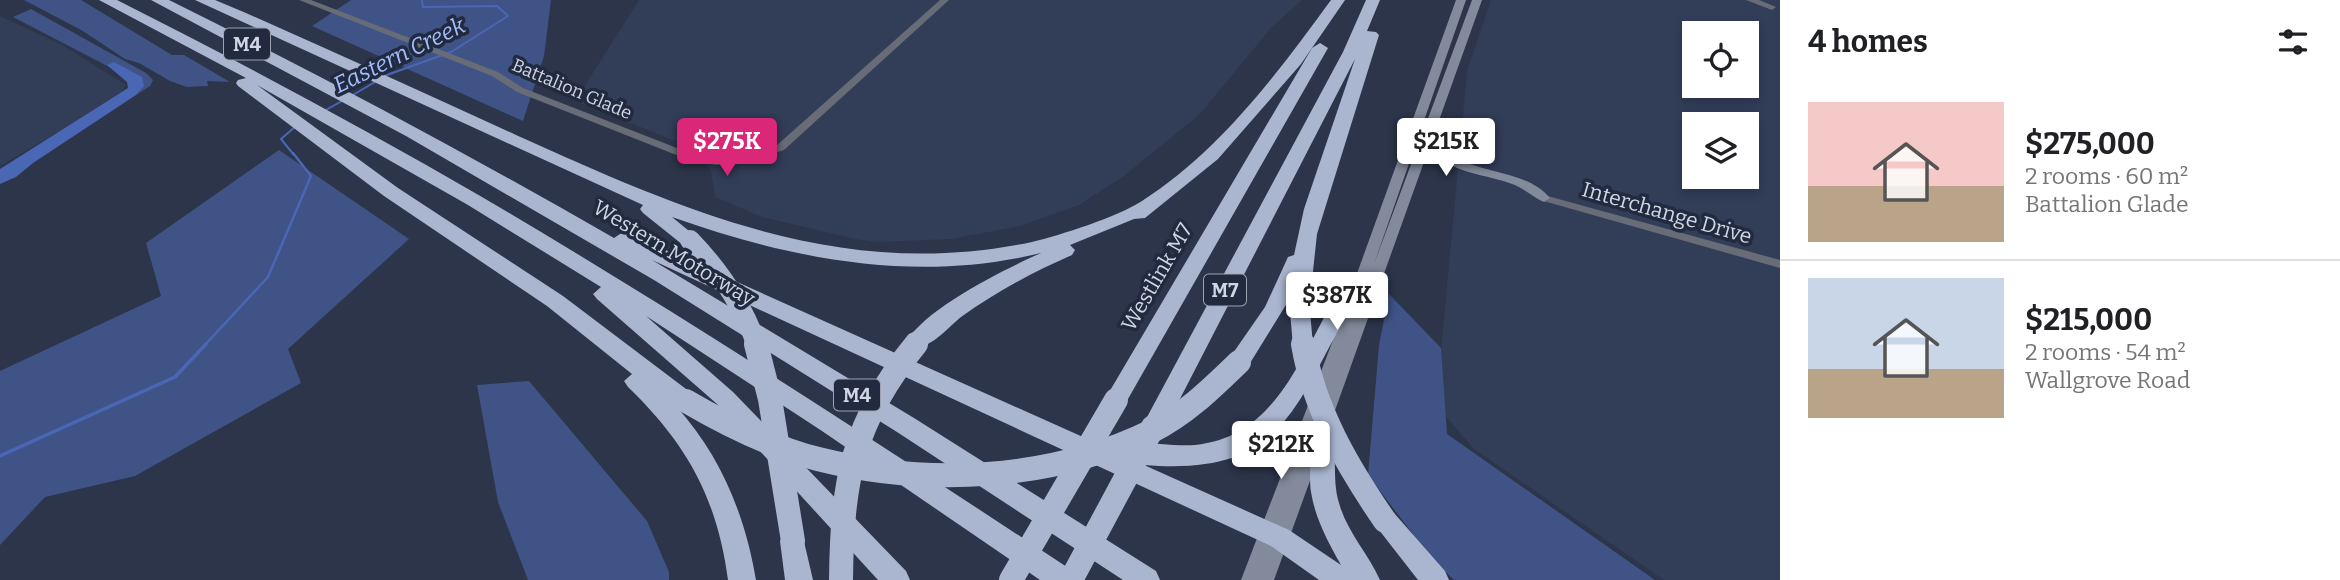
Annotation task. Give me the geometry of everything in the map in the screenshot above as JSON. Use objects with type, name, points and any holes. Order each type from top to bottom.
[{"type":"highway","name":"M4","points":[[106,0],[307,104],[596,275],[831,422],[1063,580]]},
{"type":"highway","name":"Western Motorway","points":[[158,0],[366,106],[562,218],[835,381],[1146,580]]},
{"type":"highway","points":[[202,0],[603,182],[760,240],[802,251],[876,260],[942,260],[1022,250],[1079,235],[1147,207]]},
{"type":"highway","points":[[841,580],[843,505],[855,445],[876,398],[919,340],[944,318],[997,281],[1138,214],[1194,172],[1228,139],[1306,48],[1338,0]]},
{"type":"highway","name":"Westlink M7","points":[[1011,580],[1348,0]]},
{"type":"highway","name":"M7","points":[[1071,580],[1351,52],[1374,0]]},
{"type":"highway","points":[[213,55],[210,61],[391,192],[526,280],[686,401],[760,440],[819,459],[900,473],[975,474],[1038,467],[1121,444],[1193,406],[1213,390],[1239,362],[1275,309],[1307,234],[1382,0]]},
{"type":"highway","points":[[603,182],[662,216],[690,240],[720,274],[748,320],[766,386],[799,580]]},
{"type":"highway","points":[[391,192],[445,238],[596,348],[667,409],[700,453],[716,485],[732,526],[742,580]]},
{"type":"highway","points":[[562,218],[585,221],[1273,535],[1314,559],[1339,580]]},
{"type":"highway","points":[[1307,234],[1299,299],[1304,353],[1323,415],[1349,466],[1385,521],[1435,580]]},
{"type":"highway","points":[[596,275],[596,287],[725,398],[896,580]]},
{"type":"highway","points":[[1073,444],[1094,444],[1141,455],[1171,457],[1222,449],[1255,435],[1280,410],[1345,301],[1357,289]]},
{"type":"highway","points":[[1318,436],[1326,449],[1322,466],[1323,492],[1346,549],[1366,580]]},
{"type":"main road","points":[[1265,580],[1273,535],[1357,289],[1461,0]]},
{"type":"main road","points":[[1250,580],[1318,436],[1477,0]]},
{"type":"main road","points":[[1432,81],[1447,85]]},
{"type":"main road","points":[[1441,100],[1434,147],[1440,155],[1458,166],[1527,186],[1544,198]]},
{"type":"street","name":"Battalion Glade","points":[[303,0],[495,74],[520,90],[693,158],[716,162],[741,161],[766,155],[785,143],[945,0]]},
{"type":"street","points":[[1750,0],[1772,7]]},
{"type":"street","name":"Interchange Drive","points":[[1544,198],[1780,264]]},
{"type":"shaded area","points":[[24,0],[81,0],[172,55],[184,55],[230,82],[207,81],[208,86],[187,87],[170,81],[139,63],[125,59],[83,31]]},
{"type":"shaded area","points":[[351,0],[551,0],[544,56],[523,121],[312,26]]},
{"type":"shaded area","points":[[639,0],[1302,0],[1271,28],[1200,114],[1124,176],[1079,205],[1020,226],[951,239],[878,242],[762,217],[715,197],[711,171],[698,150],[575,101]]},
{"type":"shaded area","points":[[1491,0],[1780,0],[1780,580],[1664,580],[1474,449],[1436,405],[1467,71]]},
{"type":"shaded area","points":[[31,9],[146,73],[153,80],[150,86],[136,95],[144,85],[13,17]]},
{"type":"shaded area","points":[[0,16],[62,45],[126,85],[121,92],[0,166]]},
{"type":"shaded area","points":[[114,62],[142,77],[144,86],[136,95],[16,177],[0,184],[0,169],[128,88],[127,82],[107,65]]},
{"type":"shaded area","points":[[279,150],[409,239],[288,349],[301,383],[135,476],[45,497],[0,545],[0,371],[161,296],[146,243]]},
{"type":"shaded area","points":[[1389,294],[1441,348],[1447,434],[1655,580],[1454,580],[1431,558],[1368,475],[1379,345]]},
{"type":"shaded area","points":[[529,381],[647,521],[669,572],[669,580],[528,580],[498,502],[477,385]]},
{"type":"waterway","name":"Eastern Creek","points":[[384,76],[451,52],[508,16],[497,6],[423,7],[422,0]]},
{"type":"waterway","name":"Eastern Creek","points":[[351,96],[375,82]]},
{"type":"waterway","name":"Eastern Creek","points":[[324,111],[342,101]]},
{"type":"waterway","name":"Eastern Creek","points":[[294,155],[281,139],[296,126]]},
{"type":"waterway","name":"Eastern Creek","points":[[204,346],[268,277],[311,176],[293,153]]},
{"type":"waterway","name":"Eastern Creek","points":[[0,456],[175,377],[206,344]]}]
